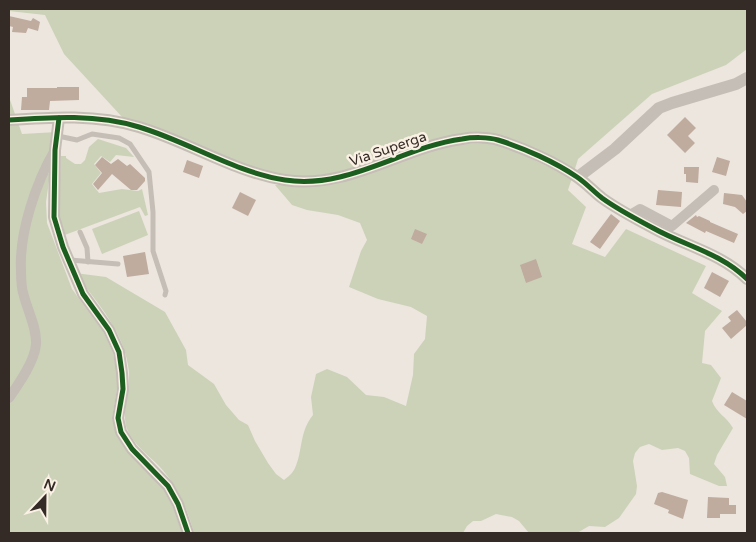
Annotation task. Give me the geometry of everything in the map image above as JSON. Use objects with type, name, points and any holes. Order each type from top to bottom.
[{"type":"street","points":[[578,177],[614,149],[659,108],[736,84],[747,78]]},
{"type":"street","points":[[59,118],[55,150],[54,217],[67,260],[83,294],[109,330],[118,352],[123,389],[118,418],[121,432],[132,449],[168,486],[178,504],[188,533]]},
{"type":"street","name":"Via Superga","points":[[9,120],[101,118],[140,127],[263,176],[309,182],[338,178],[442,143],[464,138],[496,140],[552,162],[578,177],[602,198],[654,229],[721,258],[747,279]]},
{"type":"street","points":[[9,398],[34,355],[36,344],[34,324],[23,294],[21,243],[30,212],[55,150]]},
{"type":"street","points":[[630,214],[640,209],[672,226],[714,190]]},
{"type":"lane","points":[[57,135],[77,140],[92,134],[119,138],[130,144],[149,172],[153,212],[153,251],[166,291],[165,295]]},
{"type":"lane","points":[[80,232],[87,248],[88,262]]},
{"type":"lane","points":[[67,260],[118,264]]},
{"type":"green space","points":[[9,9],[747,9],[747,49],[726,65],[652,94],[578,159],[574,172],[497,136],[337,174],[280,180],[123,118],[64,54],[45,15],[9,11]]},
{"type":"green space","points":[[9,97],[22,134],[57,132],[46,173],[50,174],[46,202],[47,223],[72,289],[104,333],[113,353],[117,373],[117,389],[112,419],[163,489],[173,507],[182,533],[9,533]]},
{"type":"green space","points":[[98,139],[126,148],[134,157],[116,155],[110,162],[101,156],[94,164],[101,173],[92,184],[99,193],[122,189],[138,191],[142,189],[148,215],[145,216],[140,207],[62,236],[58,217],[61,156],[66,156],[75,164],[81,164],[85,160],[89,147]]},
{"type":"green space","points":[[496,142],[572,178],[568,190],[586,207],[572,244],[605,257],[626,229],[706,266],[692,293],[722,311],[705,331],[702,363],[711,365],[721,378],[712,401],[716,409],[733,428],[717,455],[714,464],[725,477],[727,486],[719,486],[690,474],[689,458],[685,451],[678,448],[662,450],[649,444],[640,447],[635,453],[633,461],[637,486],[636,494],[619,518],[605,527],[589,526],[577,533],[529,533],[519,521],[512,517],[496,514],[481,521],[473,521],[463,533],[194,533],[185,506],[172,481],[137,444],[127,429],[125,409],[129,372],[122,344],[109,319],[75,273],[106,277],[165,312],[186,350],[188,365],[214,384],[226,405],[239,420],[248,425],[268,463],[276,474],[284,480],[295,468],[305,428],[313,415],[311,397],[316,374],[327,369],[347,377],[366,395],[384,397],[406,406],[413,375],[414,354],[425,339],[427,316],[411,307],[378,299],[349,287],[361,251],[367,240],[360,223],[338,215],[307,210],[292,205],[275,185],[339,180],[443,146]]},
{"type":"green space","points":[[139,211],[148,235],[102,254],[92,229]]},
{"type":"building","points":[[9,16],[31,21],[33,18],[40,22],[38,31],[28,28],[26,33],[12,32],[13,27],[9,26]]},
{"type":"building","points":[[79,87],[79,100],[50,101],[49,110],[21,110],[22,97],[27,97],[27,88]]},
{"type":"building","points":[[685,117],[696,128],[688,136],[695,143],[685,153],[667,135]]},
{"type":"building","points":[[102,157],[111,164],[118,159],[127,166],[130,164],[145,178],[145,181],[137,190],[131,190],[112,174],[98,190],[93,184],[102,173],[95,165]]},
{"type":"building","points":[[717,157],[730,161],[726,176],[712,172]]},
{"type":"building","points":[[187,160],[203,166],[199,178],[183,172]]},
{"type":"building","points":[[684,167],[699,167],[698,183],[686,182]]},
{"type":"building","points":[[658,190],[682,192],[681,207],[656,205]]},
{"type":"building","points":[[240,192],[256,200],[248,216],[232,208]]},
{"type":"building","points":[[724,193],[742,195],[747,202],[747,211],[743,214],[735,207],[723,204]]},
{"type":"building","points":[[611,214],[620,221],[600,249],[590,242]]},
{"type":"building","points":[[696,215],[738,234],[734,243],[706,231],[705,233],[686,223]]},
{"type":"building","points":[[415,229],[427,234],[422,244],[411,239]]},
{"type":"building","points":[[145,252],[149,274],[127,277],[123,256]]},
{"type":"building","points":[[536,259],[542,277],[526,283],[520,265]]},
{"type":"building","points":[[712,272],[729,281],[720,297],[704,288]]},
{"type":"building","points":[[737,310],[747,322],[747,325],[731,339],[722,328],[731,321],[728,317]]},
{"type":"building","points":[[732,392],[747,401],[747,419],[724,405]]},
{"type":"building","points":[[662,492],[688,500],[683,519],[668,513],[669,510],[654,504],[658,493]]},
{"type":"building","points":[[708,497],[729,498],[729,505],[736,505],[736,514],[720,514],[720,518],[707,518]]},
{"type":"cycle path","points":[[59,118],[55,150],[54,217],[63,247],[83,294],[109,330],[119,352],[123,389],[118,418],[121,432],[132,449],[168,486],[178,504],[188,533]]},
{"type":"cycle path","points":[[9,120],[91,118],[123,123],[158,133],[230,164],[266,176],[285,180],[308,181],[331,179],[353,174],[440,143],[471,138],[494,139],[529,151],[559,166],[580,179],[602,198],[620,210],[665,234],[714,256],[737,270],[747,279]]}]
